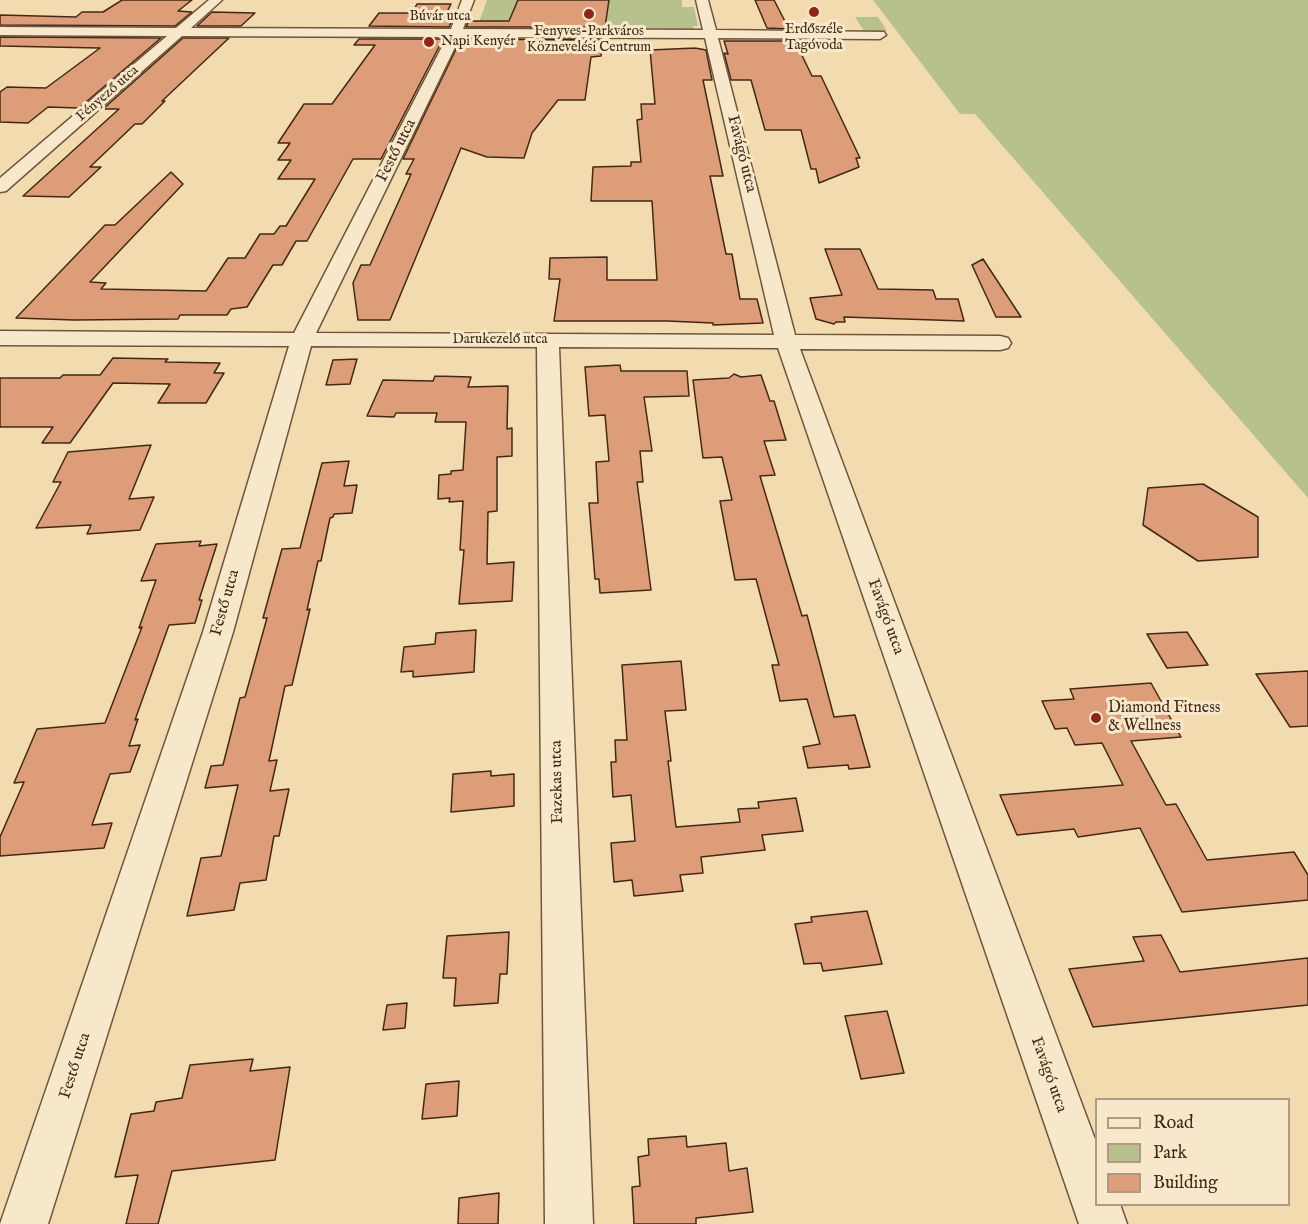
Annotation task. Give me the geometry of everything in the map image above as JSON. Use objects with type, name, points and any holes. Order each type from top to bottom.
[{"type":"street","name":"Fényező utca","points":[[0,187],[216,0]]},
{"type":"street","name":"Festő utca","points":[[24,1224],[218,632],[302,339],[456,32],[468,0]]},
{"type":"street","name":"Favágó utca","points":[[702,0],[786,341],[1095,1202]]},
{"type":"street","name":"Búvár utca","points":[[0,31],[880,35]]},
{"type":"street","name":"Darukezelő utca","points":[[0,338],[1000,343]]},
{"type":"street","name":"Fazekas utca","points":[[548,340],[569,1224]]},
{"type":"street","name":"Favágó utca","points":[[1097,1206],[1103,1224]]},
{"type":"green space","points":[[487,0],[518,0],[507,28],[477,28]]},
{"type":"green space","points":[[609,0],[682,0],[682,7],[694,7],[698,26],[693,26],[693,29],[605,28]]},
{"type":"green space","points":[[873,0],[1308,0],[1308,498],[975,114],[960,114]]},
{"type":"green space","points":[[855,17],[878,17],[887,31],[864,31]]},
{"type":"building","points":[[122,0],[192,0],[178,11],[192,12],[175,26],[0,25],[0,15],[76,17],[82,12],[103,12]]},
{"type":"building","points":[[518,0],[609,0],[605,27],[466,27],[469,21],[509,21]]},
{"type":"building","points":[[755,0],[774,0],[789,29],[767,28]]},
{"type":"building","points":[[417,4],[451,4],[443,20],[452,20],[449,27],[369,26],[379,13],[412,13]]},
{"type":"building","points":[[212,12],[255,13],[241,26],[197,26]]},
{"type":"building","points":[[0,37],[161,38],[79,108],[48,107],[28,123],[0,122],[0,92],[7,87],[46,88],[100,48],[0,46]]},
{"type":"building","points":[[183,38],[229,38],[162,101],[165,101],[142,124],[135,124],[90,167],[101,167],[69,197],[23,196],[119,109],[103,109]]},
{"type":"building","points":[[359,39],[443,39],[381,159],[353,159],[307,241],[296,241],[282,265],[273,265],[247,307],[231,309],[227,315],[180,315],[178,319],[16,318],[105,225],[115,225],[171,172],[183,184],[90,282],[106,283],[101,289],[206,291],[228,258],[245,258],[260,234],[274,234],[280,226],[286,226],[315,179],[278,179],[291,160],[278,160],[290,143],[278,143],[304,104],[332,104],[375,45],[354,45]]},
{"type":"building","points":[[461,39],[603,40],[601,56],[591,57],[585,100],[558,100],[532,133],[524,158],[487,157],[461,148],[390,320],[358,320],[353,283],[361,265],[370,265],[411,174],[406,174],[414,159],[403,159]]},
{"type":"building","points":[[724,41],[795,41],[812,76],[821,76],[860,158],[856,158],[859,167],[819,183],[816,169],[811,169],[801,130],[765,130],[751,80],[731,80],[724,53],[728,54]]},
{"type":"building","points":[[695,48],[706,50],[712,80],[703,80],[723,176],[710,176],[726,254],[732,254],[740,299],[757,299],[763,323],[713,325],[713,323],[667,321],[554,321],[560,279],[549,279],[550,258],[607,257],[607,280],[657,280],[652,201],[591,201],[593,167],[631,166],[631,162],[641,162],[637,120],[642,119],[641,104],[655,104],[650,50]]},
{"type":"building","points":[[825,249],[860,249],[878,289],[933,290],[936,299],[958,299],[964,321],[844,317],[845,322],[834,324],[816,319],[810,298],[842,295]]},
{"type":"building","points":[[983,259],[1021,317],[996,317],[972,265]]},
{"type":"building","points":[[113,358],[220,363],[214,373],[224,373],[206,403],[158,403],[170,384],[113,383],[70,443],[42,443],[53,427],[0,427],[0,378],[100,375]]},
{"type":"building","points":[[357,359],[350,384],[326,385],[333,360]]},
{"type":"building","points":[[620,365],[621,371],[687,371],[689,396],[644,397],[652,451],[640,451],[643,482],[637,482],[651,590],[600,593],[599,579],[595,579],[589,503],[598,503],[596,462],[609,461],[605,415],[589,416],[585,367]]},
{"type":"building","points":[[734,374],[741,377],[761,375],[770,401],[774,401],[786,440],[764,441],[775,475],[760,476],[802,616],[807,615],[834,717],[855,715],[870,767],[849,769],[848,765],[808,768],[803,747],[820,744],[807,699],[780,701],[772,665],[779,665],[756,579],[735,580],[720,501],[732,500],[722,457],[703,458],[693,380],[729,378]]},
{"type":"building","points":[[435,376],[471,377],[468,387],[508,386],[507,429],[512,428],[512,456],[497,457],[497,511],[488,512],[487,564],[514,562],[512,601],[459,604],[464,550],[460,550],[463,501],[449,502],[450,498],[438,499],[439,475],[463,470],[466,422],[435,422],[437,413],[396,413],[394,417],[367,416],[383,380],[433,381]]},
{"type":"building","points":[[151,445],[129,499],[154,497],[140,530],[87,534],[91,525],[36,528],[61,482],[53,482],[68,452]]},
{"type":"building","points":[[349,461],[344,486],[357,485],[352,513],[334,514],[330,518],[321,561],[318,561],[307,610],[310,609],[292,685],[285,686],[269,761],[277,760],[270,791],[289,789],[279,836],[274,836],[266,880],[240,883],[234,910],[187,916],[201,858],[221,856],[238,785],[205,788],[211,766],[223,765],[240,698],[245,697],[267,618],[263,618],[282,549],[300,548],[322,463]]},
{"type":"building","points":[[1203,484],[1258,517],[1258,557],[1198,561],[1143,525],[1148,488]]},
{"type":"building","points":[[201,541],[199,546],[217,544],[199,600],[202,600],[195,623],[169,625],[135,720],[138,719],[129,746],[140,745],[130,772],[110,774],[92,825],[112,823],[104,848],[0,856],[0,837],[24,782],[14,783],[37,729],[105,723],[142,627],[139,628],[156,580],[141,581],[156,544]]},
{"type":"building","points":[[476,630],[474,672],[413,677],[413,671],[401,672],[404,647],[435,644],[436,633]]},
{"type":"building","points":[[1187,632],[1208,665],[1167,668],[1147,634]]},
{"type":"building","points":[[681,661],[686,710],[665,711],[676,827],[740,822],[738,809],[759,808],[758,802],[796,798],[803,831],[762,835],[765,850],[701,857],[703,873],[680,875],[683,891],[634,896],[632,880],[614,882],[611,843],[635,841],[631,795],[613,797],[611,762],[616,762],[615,740],[627,740],[622,665]]},
{"type":"building","points":[[1308,671],[1308,726],[1290,727],[1256,674]]},
{"type":"building","points":[[1151,683],[1181,737],[1131,741],[1166,805],[1176,804],[1207,860],[1294,852],[1308,875],[1308,900],[1182,912],[1140,828],[1078,837],[1074,829],[1017,835],[1000,795],[1123,785],[1102,743],[1075,745],[1067,728],[1055,729],[1042,701],[1074,699],[1070,689]]},
{"type":"building","points":[[491,771],[491,776],[514,774],[514,806],[451,812],[453,774]]},
{"type":"building","points":[[867,911],[882,964],[823,971],[821,963],[804,964],[795,924],[812,922],[811,917]]},
{"type":"building","points":[[509,932],[507,974],[500,974],[498,1003],[454,1006],[456,978],[443,978],[447,936]]},
{"type":"building","points":[[1161,935],[1180,972],[1308,958],[1308,1005],[1093,1027],[1069,969],[1144,961],[1133,937]]},
{"type":"building","points":[[407,1003],[405,1028],[383,1030],[387,1005]]},
{"type":"building","points":[[887,1011],[904,1073],[861,1079],[845,1016]]},
{"type":"building","points":[[253,1059],[250,1071],[290,1067],[275,1160],[172,1171],[158,1224],[126,1224],[138,1175],[115,1177],[131,1114],[154,1111],[156,1102],[182,1098],[190,1065]]},
{"type":"building","points":[[459,1081],[457,1116],[422,1119],[426,1084]]},
{"type":"building","points":[[686,1136],[687,1147],[726,1143],[729,1171],[747,1168],[753,1212],[696,1218],[696,1224],[634,1224],[632,1187],[640,1186],[638,1157],[649,1155],[648,1139]]},
{"type":"building","points":[[499,1193],[498,1224],[458,1224],[459,1198]]},
{"type":"place","name":"Erdőszéle Tagóvoda","points":[[814,12]]},
{"type":"place","name":"Fenyves-Parkváros Köznevelési Centrum","points":[[589,14]]},
{"type":"place","name":"Napi Kenyér","points":[[429,42]]},
{"type":"place","name":"Diamond Fitness & Wellness","points":[[1096,718]]}]
